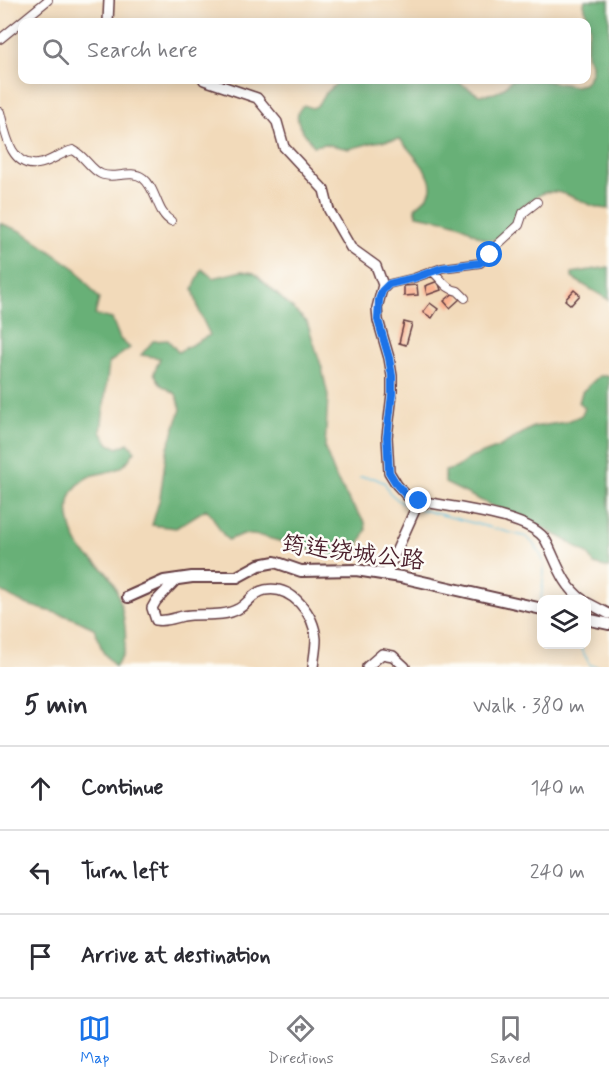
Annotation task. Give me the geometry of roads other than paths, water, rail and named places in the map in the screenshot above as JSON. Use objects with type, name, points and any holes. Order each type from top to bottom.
[{"type":"main road","name":"筠连绕城公路","points":[[128,597],[164,580],[192,577],[237,577],[259,565],[275,562],[301,571],[356,570],[386,574],[537,608]]},
{"type":"main road","points":[[591,620],[609,624]]},
{"type":"street","points":[[26,18],[48,0]]},
{"type":"street","points":[[108,18],[109,0]]},
{"type":"street","points":[[0,39],[18,24]]},
{"type":"street","points":[[216,84],[257,98],[278,122],[284,147],[324,190],[329,210],[351,248],[376,266],[383,285],[377,308],[378,320],[392,376],[387,437],[389,472],[397,485],[418,506],[506,518],[526,525],[545,538],[563,579],[576,595]]},
{"type":"street","points":[[0,112],[9,143],[17,157],[25,163],[38,164],[58,154],[73,150],[103,175],[138,176],[151,187],[162,212],[171,220]]},
{"type":"street","points":[[382,291],[389,284],[432,271],[480,263],[519,225],[523,213],[537,202]]},
{"type":"street","points":[[432,271],[442,279],[445,286],[459,291],[465,298]]},
{"type":"street","points":[[386,574],[418,506]]},
{"type":"street","points":[[177,579],[152,608],[156,620],[228,613],[242,607],[264,590],[279,590],[291,595],[308,613],[316,638],[313,667]]},
{"type":"street","points":[[591,605],[609,614]]},
{"type":"street","points":[[367,667],[382,654],[393,656],[405,667]]},
{"type":"waterway","points":[[360,477],[374,478],[385,483],[389,492],[400,502],[411,506]]},
{"type":"waterway","points":[[419,509],[527,537],[543,561],[542,595]]},
{"type":"waterway","points":[[582,649],[590,665],[599,667]]}]
